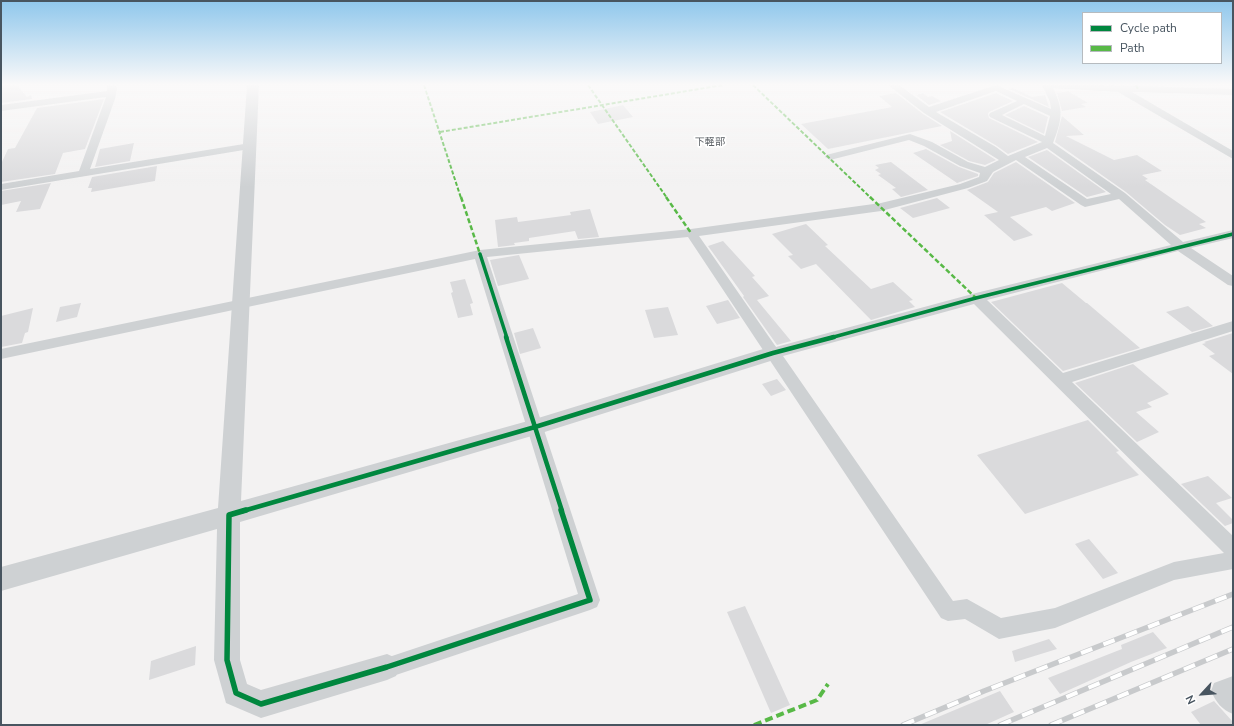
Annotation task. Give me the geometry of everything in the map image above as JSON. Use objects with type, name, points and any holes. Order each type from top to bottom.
[{"type":"street","points":[[83,174],[101,119]]},
{"type":"street","points":[[251,119],[229,515],[227,660],[236,693],[261,704],[387,667],[590,600],[480,254]]},
{"type":"street","points":[[941,119],[992,149],[1012,158],[1085,203],[1121,195]]},
{"type":"street","points":[[1001,119],[1048,143],[1121,195],[1180,246],[1233,282]]},
{"type":"street","points":[[1,354],[480,254],[691,233],[881,207],[964,186],[983,179],[987,172],[1012,158],[1048,143],[1055,119]]},
{"type":"street","points":[[1170,119],[1233,156]]},
{"type":"street","points":[[830,158],[910,137],[928,144],[964,164],[987,172]]},
{"type":"street","points":[[1,187],[250,146]]},
{"type":"street","points":[[691,233],[948,611],[967,609],[1000,629],[1055,618],[1174,571],[1233,560]]},
{"type":"street","points":[[1,579],[535,427],[773,353],[976,298],[1233,234]]},
{"type":"street","points":[[976,298],[1233,549]]},
{"type":"street","points":[[1059,380],[1233,326]]},
{"type":"street","points":[[1233,687],[1222,691],[1233,703]]},
{"type":"building","points":[[31,119],[96,119],[85,149],[63,153],[55,174],[1,182],[1,164],[8,149],[15,148]]},
{"type":"building","points":[[595,119],[624,119],[598,124]]},
{"type":"building","points":[[828,119],[931,119],[942,126],[828,149],[801,124]]},
{"type":"building","points":[[952,119],[991,119],[1038,142],[1008,154]]},
{"type":"building","points":[[1013,119],[1048,119],[1044,134]]},
{"type":"building","points":[[1061,119],[1065,119],[1084,135],[1066,136],[1114,160],[1137,155],[1162,171],[1142,175],[1148,179],[1145,180],[1206,222],[1199,224],[1206,228],[1180,235],[1165,225],[1126,192],[1055,142]]},
{"type":"building","points":[[950,131],[996,160],[985,165],[969,161],[940,145],[952,141]]},
{"type":"building","points":[[134,143],[130,161],[95,167],[100,149]]},
{"type":"building","points":[[926,149],[959,167],[978,174],[978,176],[957,183],[913,153]]},
{"type":"building","points":[[1047,150],[1106,192],[1087,197],[1028,157]]},
{"type":"building","points":[[891,162],[928,190],[901,197],[892,189],[896,188],[878,175],[881,174],[875,170],[879,168],[875,165]]},
{"type":"building","points":[[1016,162],[1075,203],[1052,211],[1046,207],[1010,217],[1033,235],[1014,241],[984,215],[998,212],[967,190],[988,182],[994,173]]},
{"type":"building","points":[[157,166],[155,181],[91,192],[92,188],[88,188],[92,177]]},
{"type":"building","points":[[51,183],[40,209],[16,212],[21,201],[1,205],[1,191]]},
{"type":"building","points":[[937,198],[950,208],[913,218],[900,208]]},
{"type":"building","points":[[590,209],[599,237],[578,239],[575,231],[529,238],[529,241],[514,243],[515,245],[498,247],[495,220],[517,217],[518,222],[571,215],[570,212]]},
{"type":"building","points":[[806,224],[828,245],[825,246],[871,289],[893,282],[913,300],[909,301],[915,307],[871,320],[816,264],[801,269],[788,256],[793,255],[772,234]]},
{"type":"building","points":[[723,241],[755,276],[752,277],[769,296],[757,300],[791,341],[777,345],[708,246]]},
{"type":"building","points":[[519,255],[529,279],[498,286],[490,260]]},
{"type":"building","points":[[465,279],[473,303],[470,304],[473,315],[458,318],[451,293],[453,292],[450,282]]},
{"type":"building","points":[[1062,283],[1140,348],[1063,371],[991,302]]},
{"type":"building","points":[[728,300],[740,318],[717,324],[706,306]]},
{"type":"building","points":[[81,303],[77,317],[56,322],[60,307]]},
{"type":"building","points":[[1188,306],[1213,326],[1192,332],[1166,312]]},
{"type":"building","points":[[668,307],[678,335],[654,338],[645,310]]},
{"type":"building","points":[[33,308],[28,332],[25,333],[22,343],[1,347],[1,316]]},
{"type":"building","points":[[533,328],[541,348],[520,354],[514,333]]},
{"type":"building","points":[[1233,333],[1233,374],[1209,356],[1215,354],[1202,344],[1206,343],[1204,342]]},
{"type":"building","points":[[1133,364],[1169,394],[1147,403],[1152,407],[1136,412],[1159,432],[1137,442],[1075,383]]},
{"type":"building","points":[[777,379],[786,390],[771,396],[762,384]]},
{"type":"building","points":[[1088,420],[1119,451],[1116,452],[1139,475],[1025,514],[977,455]]},
{"type":"building","points":[[1208,476],[1232,498],[1216,503],[1233,520],[1233,523],[1225,526],[1181,484]]},
{"type":"building","points":[[1089,539],[1118,573],[1103,579],[1075,544]]},
{"type":"building","points":[[745,606],[790,705],[771,713],[727,612]]},
{"type":"building","points":[[1153,632],[1167,648],[1131,662],[1060,694],[1048,678],[1122,649],[1121,645]]},
{"type":"building","points":[[1049,639],[1057,649],[1015,662],[1012,651]]},
{"type":"building","points":[[196,646],[195,665],[149,680],[151,661]]},
{"type":"building","points":[[1000,691],[1014,712],[985,725],[919,725]]},
{"type":"building","points":[[1214,701],[1233,722],[1233,725],[1201,725],[1191,712]]},
{"type":"railway","points":[[903,725],[984,691],[1233,594]]},
{"type":"railway","points":[[1000,725],[1233,627]]},
{"type":"railway","points":[[1051,725],[1233,649]]},
{"type":"marked path","points":[[435,119],[480,254]]},
{"type":"marked path","points":[[440,132],[519,119]]},
{"type":"marked path","points":[[612,119],[691,233]]},
{"type":"marked path","points":[[788,119],[976,298]]},
{"type":"marked path","points":[[754,725],[817,700],[828,684]]},
{"type":"cycle path","points":[[480,254],[590,600],[387,667],[261,704],[236,693],[227,660],[229,515],[535,427],[773,353],[976,298],[1233,234]]},
{"type":"district","name":"下軽部","points":[[710,143]]}]
